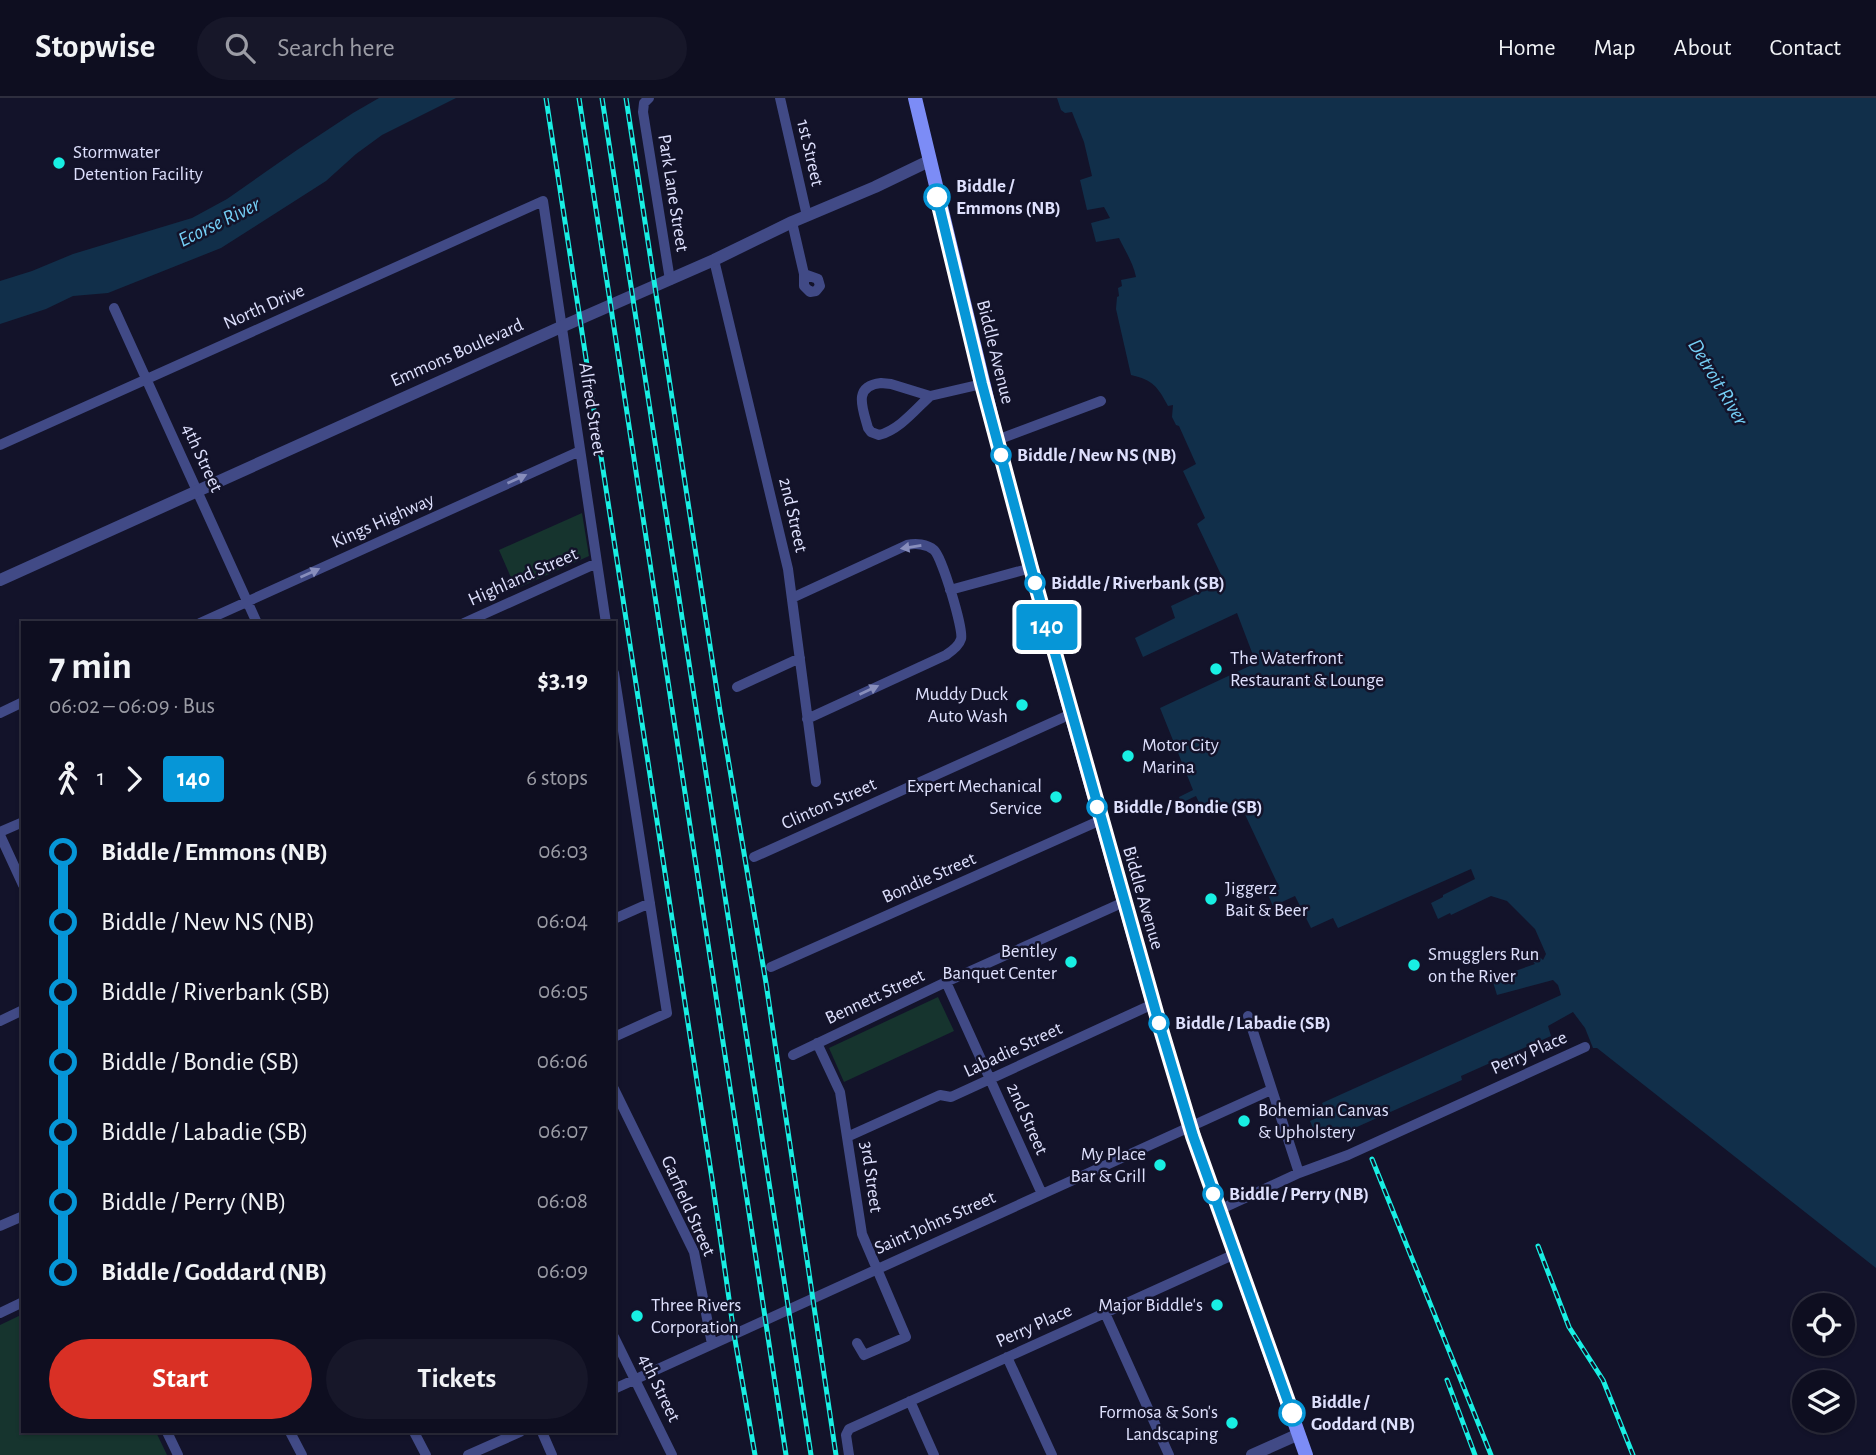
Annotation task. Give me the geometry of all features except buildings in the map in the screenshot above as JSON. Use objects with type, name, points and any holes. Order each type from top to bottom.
[{"type":"main road","name":"Biddle Avenue","points":[[915,98],[982,384],[1153,1004],[1190,1126],[1306,1455]]},
{"type":"street","name":"Park Lane Street","points":[[649,98],[643,112],[670,280]]},
{"type":"street","name":"1st Street","points":[[780,98],[807,216]]},
{"type":"street","name":"Emmons Boulevard","points":[[0,580],[929,161]]},
{"type":"street","name":"Alfred Street","points":[[543,201],[606,621]]},
{"type":"street","name":"North Drive","points":[[0,445],[543,201]]},
{"type":"street","points":[[792,222],[804,274]]},
{"type":"street","name":"2nd Street","points":[[714,260],[788,569],[816,782]]},
{"type":"street","name":"4th Street","points":[[114,308],[256,621]]},
{"type":"street","points":[[930,396],[891,384],[873,384],[862,394],[861,402],[868,428],[879,435],[888,433],[930,396],[982,384]]},
{"type":"street","points":[[997,440],[1101,401]]},
{"type":"street","name":"Kings Highway","points":[[204,621],[580,451]]},
{"type":"street","points":[[792,598],[912,544],[926,545],[936,552],[943,565],[962,634],[952,651],[807,719]]},
{"type":"street","name":"Highland Street","points":[[468,621],[597,563]]},
{"type":"street","points":[[950,590],[1031,568]]},
{"type":"street","points":[[737,687],[800,658]]},
{"type":"street","points":[[616,700],[619,741],[650,903],[667,1013],[616,1036]]},
{"type":"street","points":[[0,713],[21,703]]},
{"type":"street","name":"Clinton Street","points":[[754,857],[1071,714]]},
{"type":"street","name":"Bondie Street","points":[[771,967],[1101,820]]},
{"type":"street","points":[[21,823],[0,834],[21,881]]},
{"type":"street","name":"Bennett Street","points":[[793,1055],[1124,902]]},
{"type":"street","points":[[616,918],[650,903]]},
{"type":"street","name":"2nd Street","points":[[946,982],[1042,1194]]},
{"type":"street","name":"Labadie Street","points":[[847,1137],[940,1095],[951,1097],[1153,1004]]},
{"type":"street","points":[[0,1021],[21,1011]]},
{"type":"street","points":[[1248,1016],[1299,1173]]},
{"type":"street","name":"3rd Street","points":[[817,1043],[840,1092],[863,1239],[906,1337],[864,1355],[857,1343]]},
{"type":"street","name":"Perry Place","points":[[1219,1210],[1584,1047]]},
{"type":"street","name":"Saint Johns Street","points":[[616,1388],[1271,1090]]},
{"type":"street","name":"Garfield Street","points":[[616,1093],[694,1252],[712,1344]]},
{"type":"street","points":[[0,1226],[21,1217]]},
{"type":"street","name":"Perry Place","points":[[849,1455],[846,1434],[849,1429],[1235,1254]]},
{"type":"street","points":[[0,1313],[21,1303]]},
{"type":"street","points":[[1105,1313],[1169,1455]]},
{"type":"street","name":"4th Street","points":[[616,1341],[672,1455]]},
{"type":"street","points":[[1007,1357],[1052,1455]]},
{"type":"street","points":[[910,1401],[934,1455]]},
{"type":"street","points":[[167,1433],[178,1455]]},
{"type":"street","points":[[291,1433],[302,1455]]},
{"type":"street","points":[[415,1433],[426,1455]]},
{"type":"street","points":[[468,1455],[518,1433]]},
{"type":"street","points":[[542,1433],[552,1455]]},
{"type":"street","points":[[1252,1455],[1299,1434]]},
{"type":"green space","points":[[582,513],[589,556],[516,589],[499,550]]},
{"type":"green space","points":[[938,997],[954,1031],[844,1082],[829,1048]]},
{"type":"green space","points":[[21,1315],[21,1433],[156,1433],[167,1455],[0,1455],[0,1325]]},
{"type":"water","name":"Ecorse River","points":[[379,98],[456,98],[382,135],[326,181],[221,248],[108,293],[73,296],[46,309],[0,324],[0,281],[73,254],[192,218],[227,199]]},
{"type":"water","name":"Detroit River","points":[[1057,98],[1876,98],[1876,1268],[1597,1048],[1593,1048],[1585,1028],[1573,1012],[1548,1026],[1551,1036],[1461,1076],[1462,1080],[1330,1139],[1327,1132],[1317,1137],[1310,1121],[1327,1113],[1322,1103],[1561,995],[1553,980],[1497,995],[1492,979],[1535,964],[1527,955],[1532,950],[1543,960],[1546,954],[1535,929],[1507,901],[1491,896],[1438,919],[1431,903],[1475,879],[1471,869],[1338,928],[1333,918],[1311,928],[1295,896],[1273,906],[1268,895],[1280,889],[1241,806],[1227,811],[1221,802],[1203,811],[1196,796],[1181,803],[1179,797],[1193,790],[1160,708],[1256,663],[1237,613],[1143,657],[1135,638],[1175,618],[1171,606],[1224,581],[1197,524],[1205,518],[1183,471],[1196,464],[1179,426],[1172,417],[1173,405],[1168,406],[1158,389],[1150,382],[1131,375],[1116,309],[1121,280],[1136,277],[1135,272],[1119,238],[1096,242],[1091,223],[1110,218],[1104,207],[1087,210],[1080,180],[1092,176],[1084,142],[1072,112],[1065,113],[1061,110]]},
{"type":"railway","points":[[546,98],[734,1334],[755,1455]]},
{"type":"railway","points":[[579,98],[786,1455]]},
{"type":"railway","points":[[602,98],[811,1455]]},
{"type":"railway","points":[[626,98],[720,711],[766,983],[836,1455]]},
{"type":"railway","points":[[1372,1159],[1491,1455]]},
{"type":"railway","points":[[1538,1246],[1569,1327],[1603,1380],[1633,1455]]},
{"type":"railway","points":[[1447,1380],[1475,1455]]},
{"type":"bus line","name":"140","points":[[937,197],[982,384],[1031,568],[1159,1023],[1193,1136],[1292,1413]]},
{"type":"place","name":"Stormwater Detention Facility","points":[[59,163]]},
{"type":"place","name":"Biddle / Emmons (NB)","points":[[937,197]]},
{"type":"place","name":"Biddle / New NS (NB)","points":[[1001,455]]},
{"type":"place","name":"Biddle / Riverbank (SB)","points":[[1035,583]]},
{"type":"place","name":"The Waterfront Restaurant & Lounge","points":[[1216,669]]},
{"type":"place","name":"Muddy Duck Auto Wash","points":[[1022,705]]},
{"type":"place","name":"Motor City Marina","points":[[1128,756]]},
{"type":"place","name":"Expert Mechanical Service","points":[[1056,797]]},
{"type":"place","name":"Biddle / Bondie (SB)","points":[[1097,807]]},
{"type":"place","name":"Jiggerz Bait & Beer","points":[[1211,899]]},
{"type":"place","name":"Bentley Banquet Center","points":[[1071,962]]},
{"type":"place","name":"Smugglers Run on the River","points":[[1414,965]]},
{"type":"place","name":"Biddle / Labadie (SB)","points":[[1159,1023]]},
{"type":"place","name":"Bohemian Canvas & Upholstery","points":[[1244,1121]]},
{"type":"place","name":"My Place Bar & Grill","points":[[1160,1165]]},
{"type":"place","name":"Biddle / Perry (NB)","points":[[1213,1194]]},
{"type":"place","name":"Major Biddle's","points":[[1217,1305]]},
{"type":"place","name":"Three Rivers Corporation","points":[[637,1316]]},
{"type":"place","name":"Biddle / Goddard (NB)","points":[[1292,1413]]},
{"type":"place","name":"Formosa & Son's Landscaping","points":[[1232,1423]]}]
